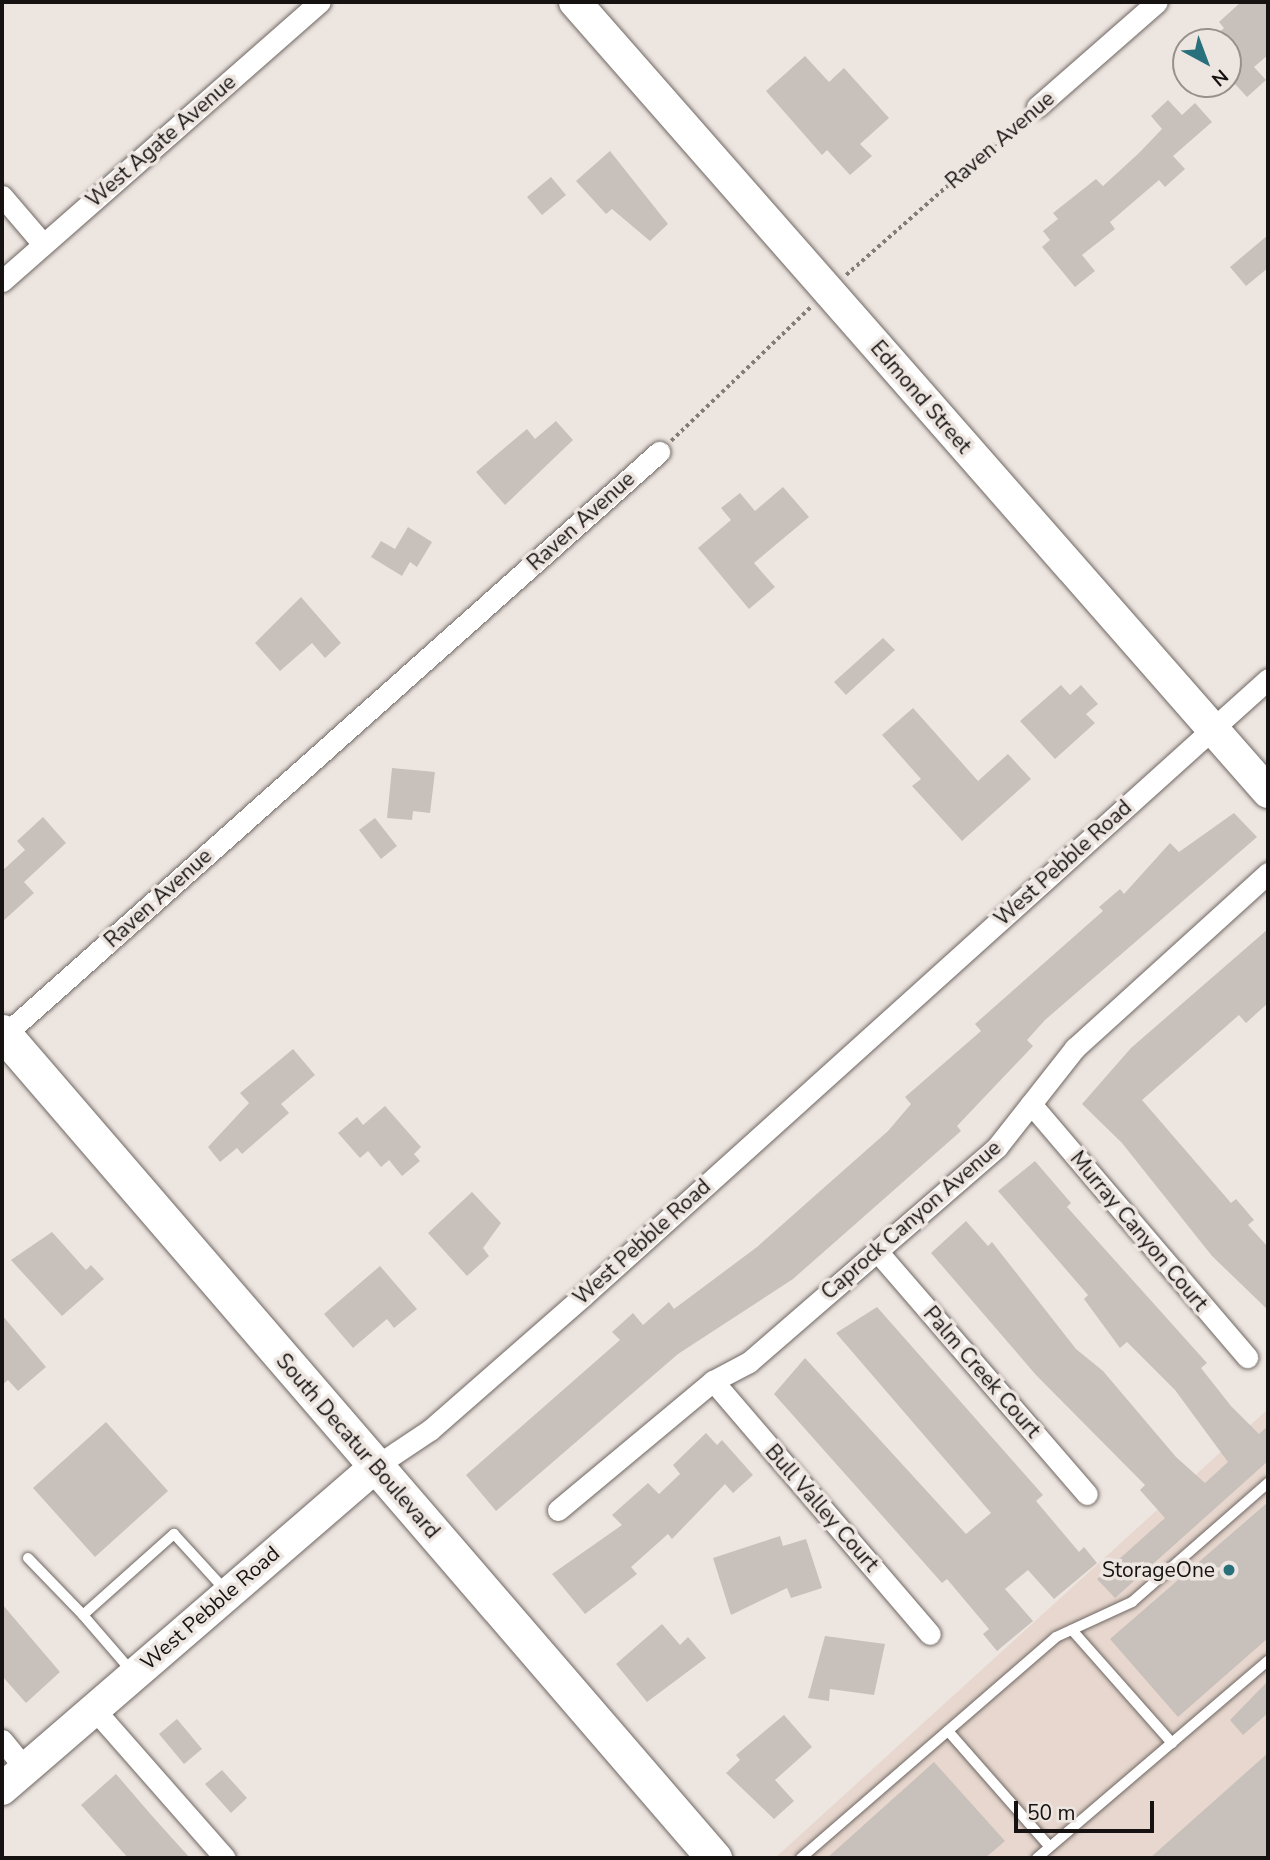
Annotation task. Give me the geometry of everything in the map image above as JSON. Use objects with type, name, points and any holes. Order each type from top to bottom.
[{"type":"main road","name":"South Decatur Boulevard","points":[[3,1035],[715,1858]]},
{"type":"street","name":"West Agate Avenue","points":[[2,281],[320,2]]},
{"type":"street","name":"Edmond Street","points":[[575,2],[1268,792]]},
{"type":"street","name":"Raven Avenue","points":[[1037,107],[1157,2]]},
{"type":"street","points":[[2,196],[43,244]]},
{"type":"street","name":"Raven Avenue","points":[[3,1035],[659,452]]},
{"type":"street","name":"West Pebble Road","points":[[2,1788],[376,1465],[430,1430],[583,1296],[1268,679]]},
{"type":"street","name":"Caprock Canyon Avenue","points":[[558,1510],[713,1381],[749,1362],[997,1147],[1075,1048],[1268,873]]},
{"type":"street","name":"Murray Canyon Court","points":[[1031,1104],[1247,1357]]},
{"type":"street","name":"Palm Creek Court","points":[[877,1251],[1087,1494]]},
{"type":"street","name":"Bull Valley Court","points":[[713,1381],[930,1634]]},
{"type":"street","points":[[94,1709],[225,1858]]},
{"type":"street","points":[[2,1740],[25,1768]]},
{"type":"lane","points":[[801,1858],[948,1731],[1072,1630],[1132,1602],[1268,1483]]},
{"type":"lane","points":[[83,1615],[174,1534],[228,1593]]},
{"type":"lane","points":[[28,1558],[83,1615],[134,1674]]},
{"type":"lane","points":[[1072,1630],[1172,1743]]},
{"type":"lane","points":[[1037,1858],[1268,1661]]},
{"type":"lane","points":[[948,1731],[1050,1847]]},
{"type":"path","name":"Raven Avenue","points":[[659,452],[828,291],[1037,107]]},
{"type":"shaded area","points":[[1268,1409],[1268,1858],[775,1858]]},
{"type":"building","points":[[1241,2],[1268,2],[1268,55],[1254,67],[1266,80],[1247,97],[1242,92],[1242,28],[1224,28],[1219,22]]},
{"type":"building","points":[[805,56],[829,82],[844,68],[889,118],[860,144],[872,156],[850,175],[827,150],[822,155],[766,91]]},
{"type":"building","points":[[1168,100],[1182,115],[1195,103],[1212,122],[1173,156],[1185,169],[1165,187],[1159,180],[1110,222],[1115,229],[1082,255],[1095,271],[1075,287],[1042,247],[1050,240],[1043,231],[1058,219],[1053,213],[1096,179],[1103,186],[1162,129],[1151,116]]},
{"type":"building","points":[[610,151],[668,224],[650,241],[612,209],[606,214],[576,181]]},
{"type":"building","points":[[551,177],[566,195],[542,215],[527,197]]},
{"type":"building","points":[[1268,235],[1268,268],[1246,286],[1230,267]]},
{"type":"building","points":[[556,421],[573,440],[505,505],[476,472],[527,429],[535,439]]},
{"type":"building","points":[[783,487],[809,517],[754,563],[775,587],[749,609],[698,548],[731,520],[721,508],[740,493],[755,511]]},
{"type":"building","points":[[408,527],[432,542],[417,567],[410,562],[402,576],[371,557],[381,541],[395,549]]},
{"type":"building","points":[[301,597],[341,643],[325,658],[312,643],[280,671],[255,643]]},
{"type":"building","points":[[883,638],[895,650],[846,695],[834,682]]},
{"type":"building","points":[[1061,685],[1070,695],[1081,685],[1098,704],[1086,714],[1095,723],[1055,759],[1020,721]]},
{"type":"building","points":[[913,708],[978,781],[1008,754],[1031,779],[962,841],[912,786],[921,779],[882,735]]},
{"type":"building","points":[[392,768],[435,772],[430,813],[413,811],[412,820],[387,818]]},
{"type":"building","points":[[1234,813],[1257,837],[1045,1020],[1027,1040],[1033,1046],[957,1126],[961,1131],[793,1279],[678,1354],[496,1511],[466,1475],[620,1340],[612,1332],[633,1313],[643,1325],[669,1302],[674,1309],[757,1247],[888,1131],[911,1104],[905,1097],[981,1031],[975,1024],[1103,911],[1099,907],[1120,889],[1124,894],[1170,843],[1179,852]]},
{"type":"building","points":[[43,817],[66,843],[24,882],[34,893],[2,922],[2,871],[25,850],[17,841]]},
{"type":"building","points":[[375,818],[397,846],[381,859],[359,830]]},
{"type":"building","points":[[1268,929],[1268,1003],[1246,1023],[1239,1015],[1142,1100],[1231,1203],[1236,1199],[1254,1220],[1248,1225],[1268,1247],[1268,1310],[1212,1256],[1122,1143],[1082,1104],[1131,1048]]},
{"type":"building","points":[[293,1049],[315,1075],[281,1104],[289,1113],[242,1154],[237,1148],[220,1162],[208,1147],[249,1103],[240,1093]]},
{"type":"building","points":[[385,1106],[421,1147],[414,1154],[420,1161],[402,1176],[389,1160],[381,1167],[368,1151],[360,1158],[338,1133],[357,1117],[363,1125]]},
{"type":"building","points":[[1035,1161],[1071,1203],[1067,1207],[1207,1363],[1201,1368],[1231,1406],[1259,1434],[1268,1426],[1268,1461],[1115,1598],[1097,1579],[1165,1518],[1140,1490],[1145,1485],[1036,1375],[931,1253],[966,1221],[988,1246],[992,1242],[1076,1349],[1103,1371],[1176,1457],[1205,1483],[1228,1462],[1175,1390],[1127,1342],[1120,1348],[1084,1299],[1088,1295],[998,1191]]},
{"type":"building","points":[[472,1192],[501,1223],[483,1248],[489,1256],[467,1276],[428,1233]]},
{"type":"building","points":[[52,1232],[86,1270],[91,1265],[104,1279],[62,1316],[11,1260]]},
{"type":"building","points":[[380,1266],[417,1309],[394,1328],[387,1319],[353,1348],[324,1314]]},
{"type":"building","points":[[877,1307],[1043,1495],[1036,1501],[1079,1552],[1084,1547],[1097,1563],[1054,1599],[1028,1570],[1005,1589],[1033,1621],[997,1651],[983,1634],[989,1629],[947,1579],[942,1583],[774,1394],[805,1358],[966,1534],[991,1513],[836,1333]]},
{"type":"building","points":[[2,1315],[46,1367],[18,1391],[8,1380],[2,1385]]},
{"type":"building","points":[[106,1422],[168,1491],[95,1557],[33,1488]]},
{"type":"building","points":[[706,1433],[717,1445],[722,1440],[753,1475],[733,1493],[725,1484],[672,1539],[668,1534],[631,1567],[637,1574],[585,1614],[552,1574],[622,1525],[612,1515],[648,1483],[659,1494],[680,1474],[673,1465]]},
{"type":"building","name":"StorageOne","points":[[1268,1502],[1268,1638],[1178,1717],[1110,1639]]},
{"type":"building","points":[[780,1536],[783,1546],[806,1539],[822,1588],[791,1598],[787,1588],[731,1615],[713,1558]]},
{"type":"building","points":[[2,1604],[60,1672],[26,1703],[2,1676]]},
{"type":"building","points":[[662,1624],[680,1645],[688,1637],[706,1658],[647,1702],[616,1664]]},
{"type":"building","points":[[825,1636],[885,1644],[874,1695],[830,1689],[829,1701],[808,1698]]},
{"type":"building","points":[[1268,1681],[1268,1713],[1243,1735],[1230,1720]]},
{"type":"building","points":[[784,1715],[812,1747],[775,1780],[794,1801],[774,1819],[726,1773],[740,1760],[736,1755]]},
{"type":"building","points":[[177,1719],[202,1749],[184,1764],[159,1734]]},
{"type":"building","points":[[1268,1753],[1268,1858],[1150,1858]]},
{"type":"building","points":[[934,1762],[1005,1841],[985,1858],[827,1858]]},
{"type":"building","points":[[222,1770],[247,1798],[231,1813],[205,1784]]},
{"type":"building","points":[[116,1774],[190,1858],[128,1858],[81,1805]]},
{"type":"place","name":"StorageOne","points":[[1229,1570]]}]
